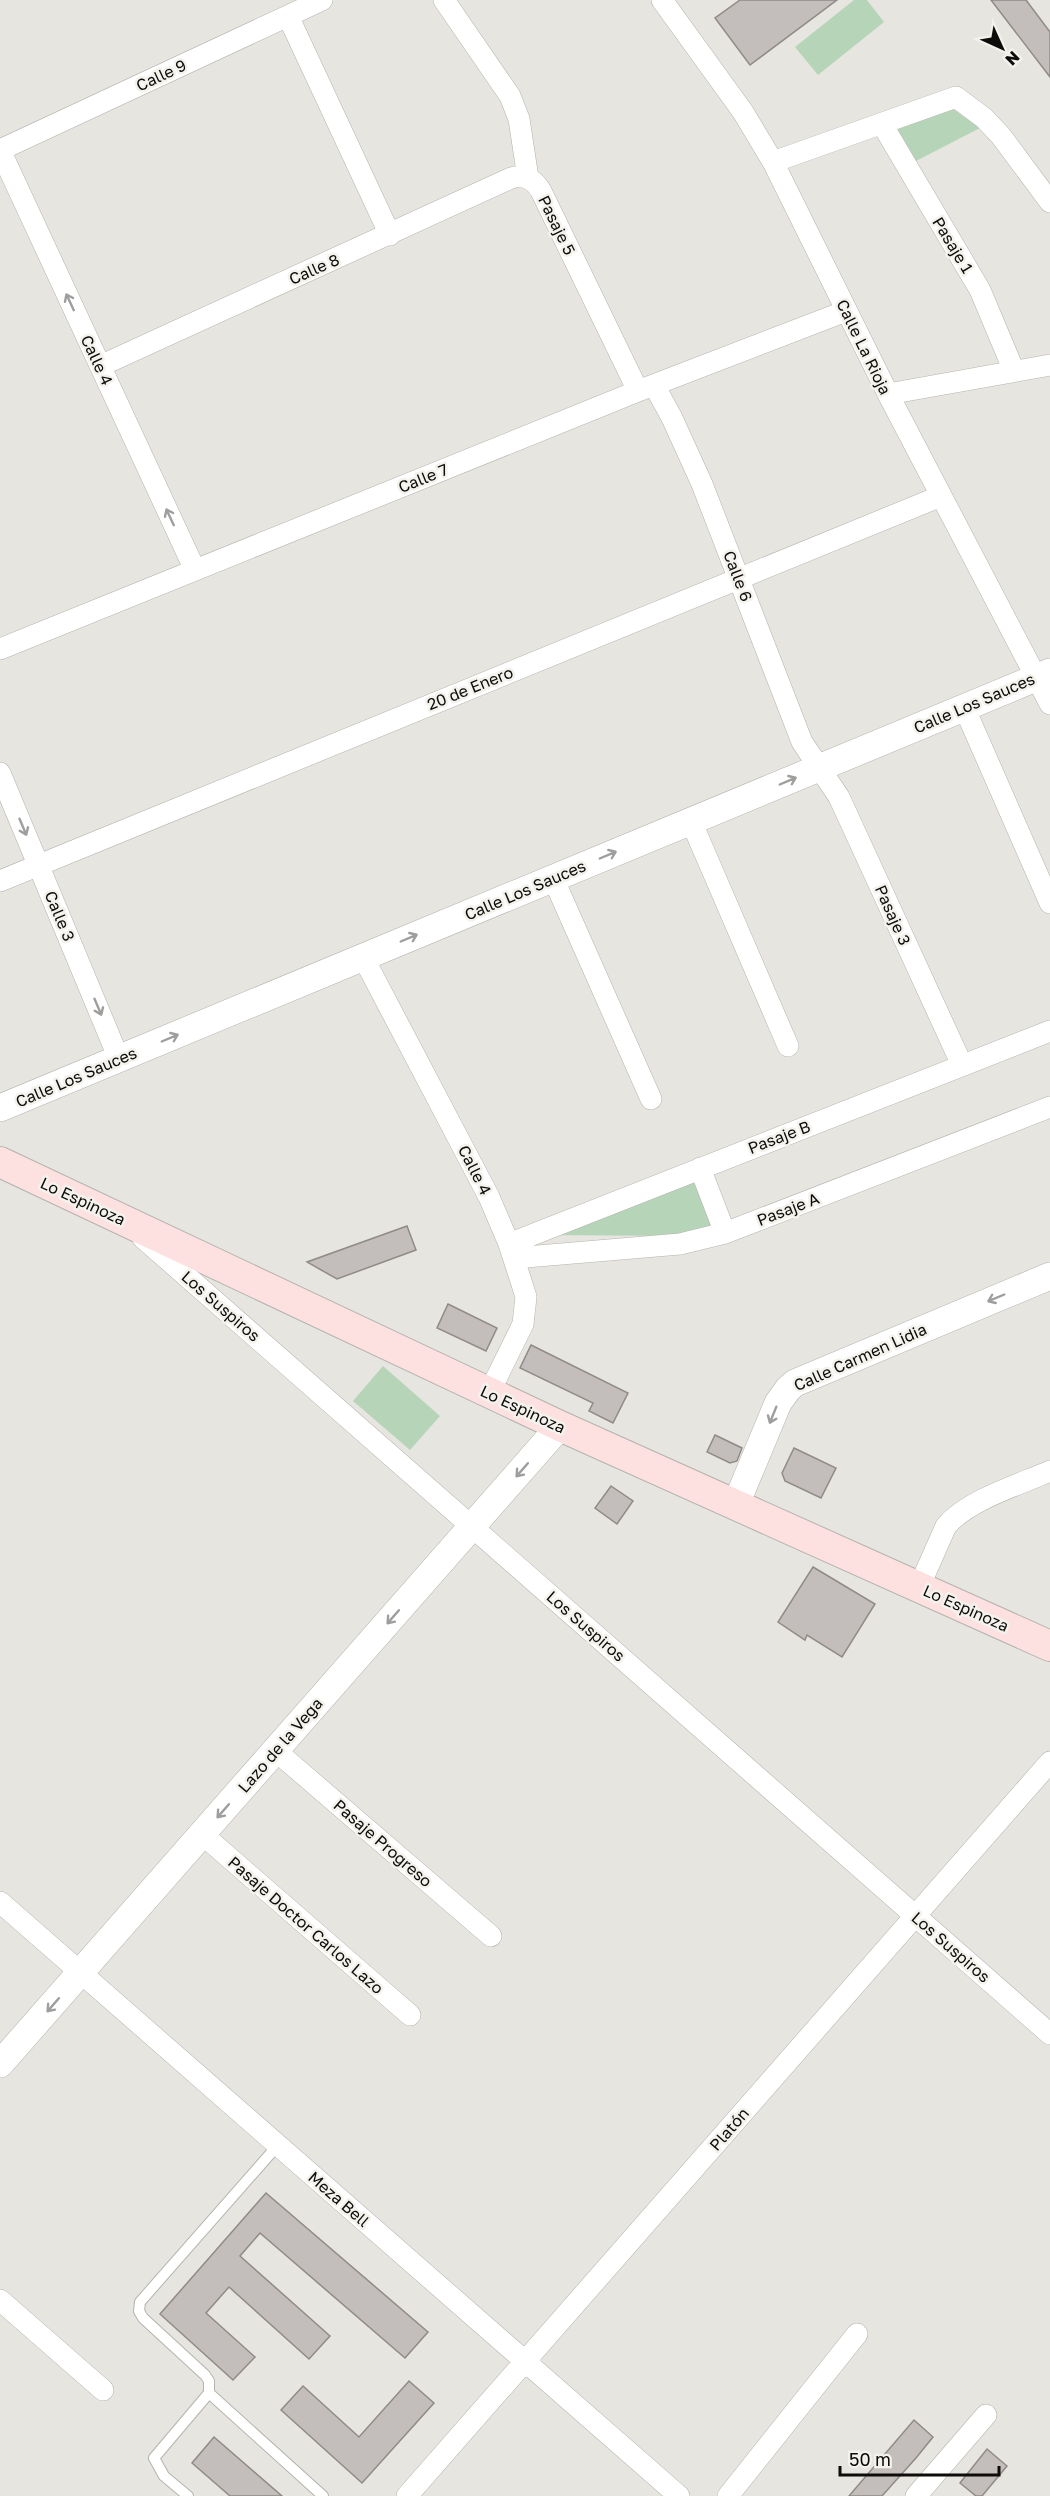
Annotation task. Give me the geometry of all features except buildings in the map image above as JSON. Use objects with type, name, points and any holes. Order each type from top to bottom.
[{"type":"main road","name":"Lo Espinoza","points":[[0,1162],[560,1426],[1050,1646]]},
{"type":"street","name":"Calle 9","points":[[0,150],[322,0]]},
{"type":"street","name":"Pasaje 5","points":[[444,0],[510,96],[519,119],[528,178],[541,190],[646,388]]},
{"type":"street","name":"Calle La Rioja","points":[[662,0],[743,112],[772,162],[941,496],[1043,675],[1050,704]]},
{"type":"street","points":[[288,16],[390,235]]},
{"type":"street","points":[[772,162],[956,97],[984,118],[1001,135],[1050,202]]},
{"type":"street","name":"Pasaje 1","points":[[882,124],[980,290],[1014,371]]},
{"type":"street","name":"Calle 4","points":[[0,150],[195,570]]},
{"type":"street","name":"Calle 8","points":[[100,366],[511,178],[516,176],[528,178]]},
{"type":"street","name":"Calle 7","points":[[0,649],[646,388],[846,311]]},
{"type":"street","points":[[888,394],[1050,365]]},
{"type":"street","name":"Calle 6","points":[[646,388],[689,453],[802,741],[820,767]]},
{"type":"street","name":"20 de Enero","points":[[0,881],[941,496]]},
{"type":"street","name":"Calle Los Sauces","points":[[0,1108],[1043,675]]},
{"type":"street","points":[[964,707],[1050,903]]},
{"type":"street","name":"Pasaje 3","points":[[820,767],[839,797],[962,1065]]},
{"type":"street","name":"Calle 3","points":[[0,773],[119,1059]]},
{"type":"street","points":[[692,821],[788,1046]]},
{"type":"street","points":[[554,878],[651,1099]]},
{"type":"street","name":"Calle 4","points":[[363,957],[472,1164],[512,1251],[526,1297],[526,1312],[518,1337],[489,1393]]},
{"type":"street","name":"Pasaje B","points":[[512,1251],[700,1168],[1050,1031]]},
{"type":"street","name":"Pasaje A","points":[[512,1251],[680,1244],[724,1233],[1050,1107]]},
{"type":"street","points":[[700,1168],[724,1233]]},
{"type":"street","name":"Los Suspiros","points":[[122,1220],[1050,2034]]},
{"type":"street","name":"Calle Carmen Lidia","points":[[736,1504],[778,1403],[795,1383],[1050,1276]]},
{"type":"street","name":"Lazo de la Vega","points":[[0,2064],[560,1426]]},
{"type":"street","points":[[919,1587],[946,1526],[953,1518],[967,1508],[1050,1471]]},
{"type":"street","name":"Pasaje Progreso","points":[[276,1751],[491,1936]]},
{"type":"street","name":"Platón","points":[[407,2496],[1050,1762]]},
{"type":"street","name":"Pasaje Doctor Carlos Lazo","points":[[202,1834],[410,2015]]},
{"type":"street","name":"Meza Bell","points":[[0,1902],[679,2496]]},
{"type":"street","points":[[0,2300],[103,2390]]},
{"type":"street","points":[[728,2496],[857,2334]]},
{"type":"street","points":[[916,2496],[986,2415]]},
{"type":"lane","points":[[188,2496],[164,2476],[153,2458],[208,2393],[209,2381],[143,2318],[139,2311],[140,2302],[278,2145]]},
{"type":"lane","points":[[208,2393],[323,2496]]},
{"type":"green space","points":[[854,0],[867,0],[884,22],[818,75],[795,47]]},
{"type":"green space","points":[[953,109],[980,128],[916,161],[894,129]]},
{"type":"green space","points":[[695,1177],[713,1227],[684,1236],[543,1235]]},
{"type":"green space","points":[[383,1366],[440,1416],[410,1450],[353,1401]]}]
